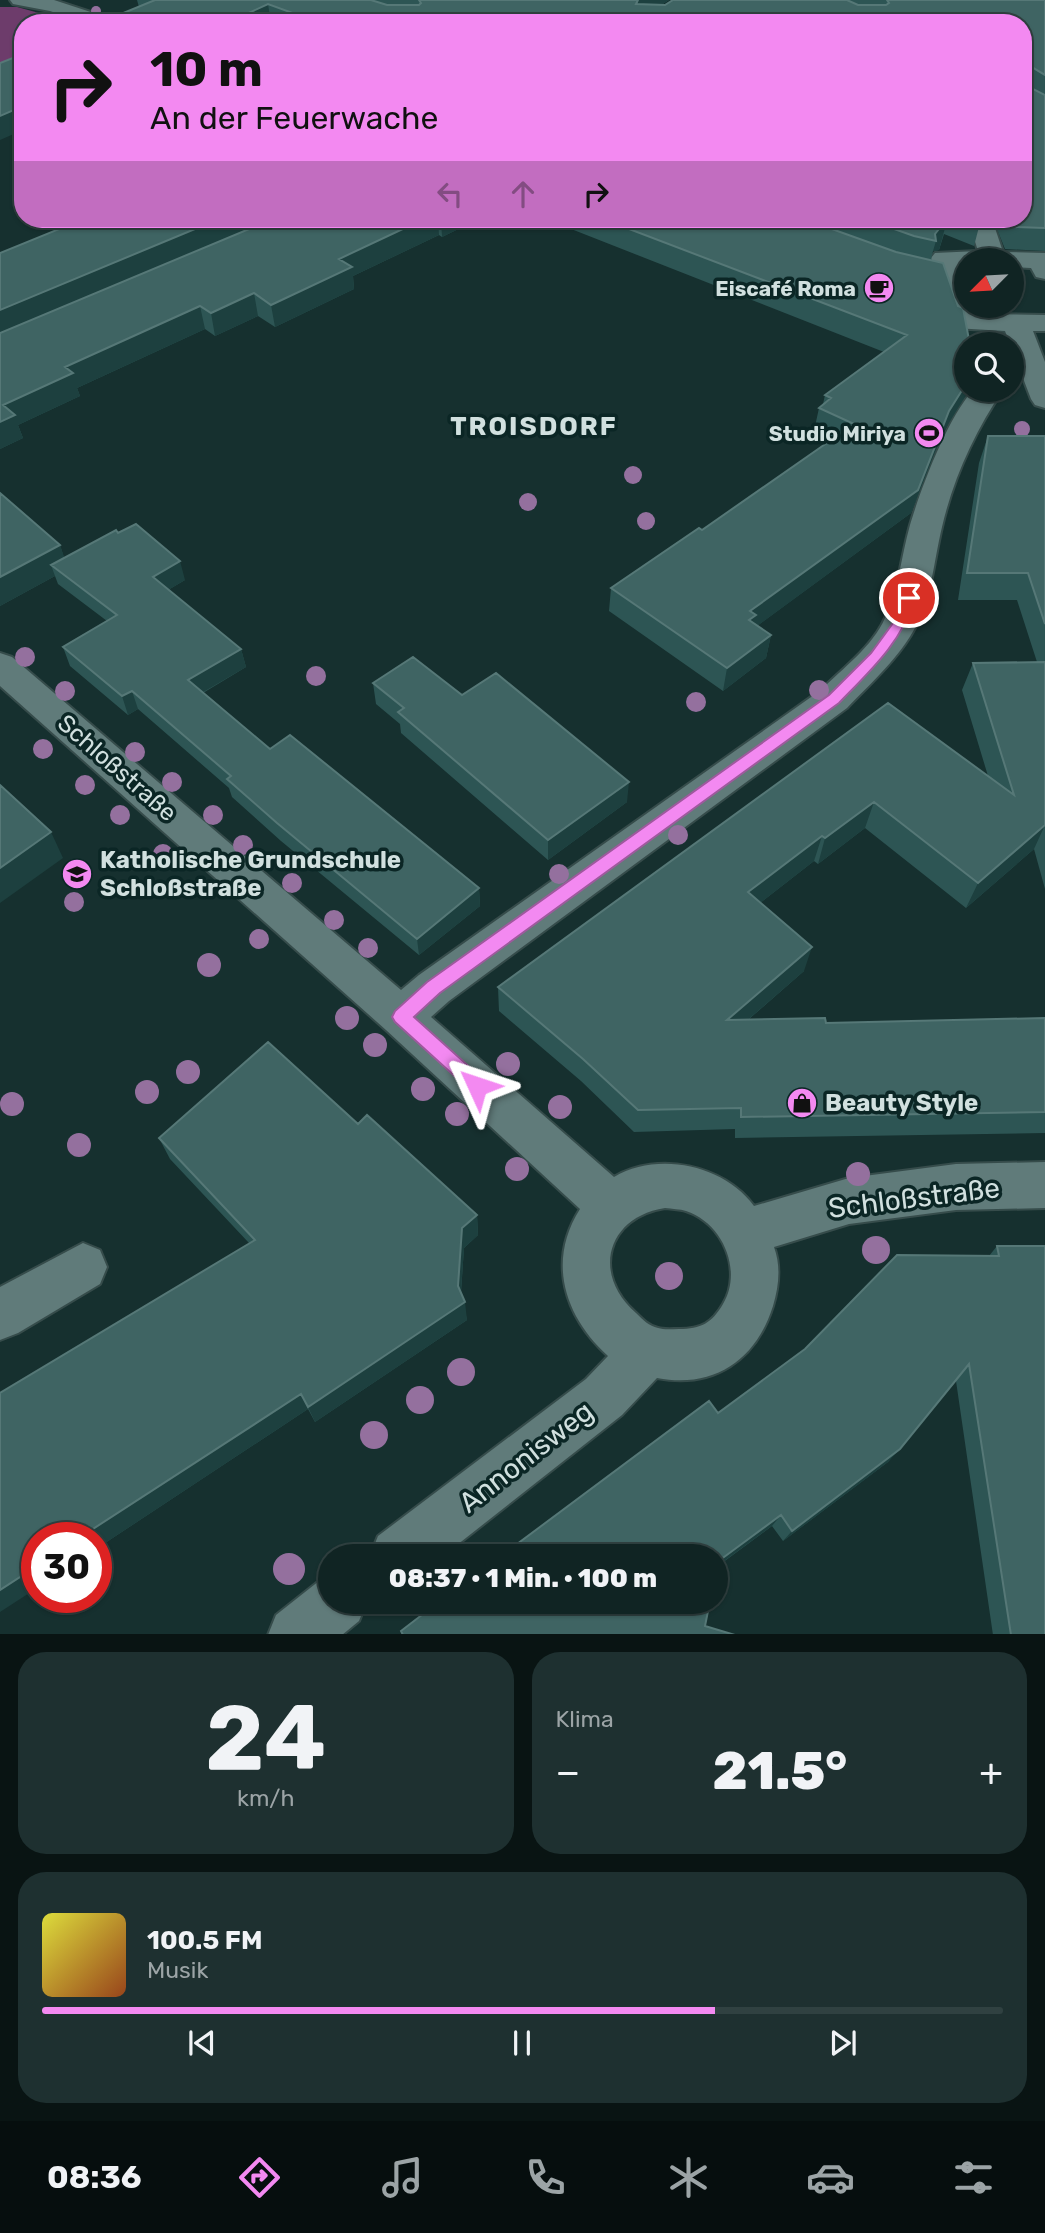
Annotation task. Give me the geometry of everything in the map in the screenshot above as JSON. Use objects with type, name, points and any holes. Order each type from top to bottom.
[{"type":"street","points":[[20,0],[61,3],[85,14]]},
{"type":"street","points":[[983,228],[989,248]]},
{"type":"street","points":[[954,258],[944,258],[938,276],[954,304]]},
{"type":"street","points":[[1024,260],[1041,260],[1045,271]]},
{"type":"street","points":[[962,318],[964,322],[1045,323]]},
{"type":"street","points":[[1016,323],[1017,332]]},
{"type":"street","points":[[1024,374],[1045,399]]},
{"type":"street","points":[[401,1017],[434,988],[834,699],[876,656],[900,624],[918,572],[926,526],[952,453],[978,402]]},
{"type":"street","name":"Schloßstraße","points":[[9,686],[401,1017],[610,1205]]},
{"type":"street","points":[[665,1185],[696,1191],[724,1208],[744,1233],[755,1259],[756,1287],[747,1315],[730,1337],[705,1352],[677,1357],[647,1352],[615,1332],[588,1292],[584,1267],[591,1233],[610,1205],[635,1190],[665,1185]]},
{"type":"street","name":"Schloßstraße","points":[[744,1233],[849,1201],[956,1187],[1045,1185]]},
{"type":"street","points":[[0,1315],[83,1267]]},
{"type":"street","name":"Annonisweg","points":[[414,1544],[604,1397],[647,1352]]},
{"type":"street","points":[[296,1634],[322,1614]]},
{"type":"shaded area","points":[[0,7],[17,7],[43,14],[14,14],[14,59],[0,64]]},
{"type":"building","points":[[155,0],[371,0],[387,5],[419,5],[419,0],[638,0],[636,4],[665,5],[673,0],[847,0],[858,5],[886,5],[889,3],[887,0],[1045,0],[1045,75],[1032,67],[1032,14],[295,14],[268,4],[246,14],[121,14]]},
{"type":"building","points":[[14,58],[14,110],[0,116],[0,63]]},
{"type":"building","points":[[1032,88],[1045,95],[1045,228],[1032,228]]},
{"type":"building","points":[[62,228],[197,228],[0,310],[0,253]]},
{"type":"building","points":[[251,228],[405,228],[339,259],[352,267],[271,305],[254,293],[211,313],[200,306],[65,367],[73,373],[3,405],[15,415],[0,422],[0,333]]},
{"type":"building","points":[[627,228],[829,228],[896,252],[943,263],[954,295],[954,318],[965,318],[968,332],[954,332],[955,402],[918,490],[750,611],[756,615],[749,620],[771,635],[727,668],[611,588],[699,528],[702,530],[854,424],[819,408],[831,398],[825,395],[907,335]]},
{"type":"building","points":[[891,228],[945,228],[939,229],[935,234],[936,241]]},
{"type":"building","points":[[988,436],[1045,436],[1045,624],[1028,573],[967,573]]},
{"type":"building","points":[[0,493],[60,545],[0,577]]},
{"type":"building","points":[[136,524],[180,561],[153,577],[241,649],[188,680],[270,749],[290,735],[479,888],[417,939],[277,823],[227,779],[231,776],[132,691],[122,696],[63,647],[117,615],[51,565],[116,530],[118,533]]},
{"type":"building","points":[[413,657],[462,695],[496,673],[629,782],[548,840],[398,712],[404,708],[373,683]]},
{"type":"building","points":[[1045,662],[1045,825],[978,883],[874,802],[825,838],[822,836],[748,892],[812,947],[727,1020],[825,1018],[826,1023],[1045,1018],[1045,1112],[741,1117],[741,1108],[638,1110],[498,987],[888,703],[1014,795],[973,663]]},
{"type":"building","points":[[0,785],[51,832],[0,868]]},
{"type":"building","points":[[268,1042],[358,1124],[367,1115],[477,1215],[462,1228],[458,1286],[465,1302],[308,1407],[301,1394],[104,1522],[21,1522],[21,1576],[0,1590],[0,1393],[255,1240],[159,1138]]},
{"type":"building","points":[[997,1246],[1045,1246],[1045,1634],[1011,1634],[969,1364],[900,1449],[792,1531],[781,1515],[728,1554],[728,1544],[517,1544],[709,1401],[718,1413],[805,1349],[897,1255],[999,1256]]},
{"type":"building","points":[[423,1614],[707,1614],[705,1626],[732,1634],[402,1634],[401,1631]]},
{"type":"place","name":"Eiscafé Roma","points":[[879,288]]},
{"type":"place","name":"Studio Miriya","points":[[929,433]]},
{"type":"place","name":"Katholische Grundschule Schloßstraße","points":[[77,874]]},
{"type":"place","name":"Beauty Style","points":[[802,1103]]},
{"type":"district","name":"TROISDORF","points":[[534,426]]},
{"type":"route","points":[[477,1086],[401,1017],[434,988],[834,699],[876,656],[900,624],[909,598]]}]
